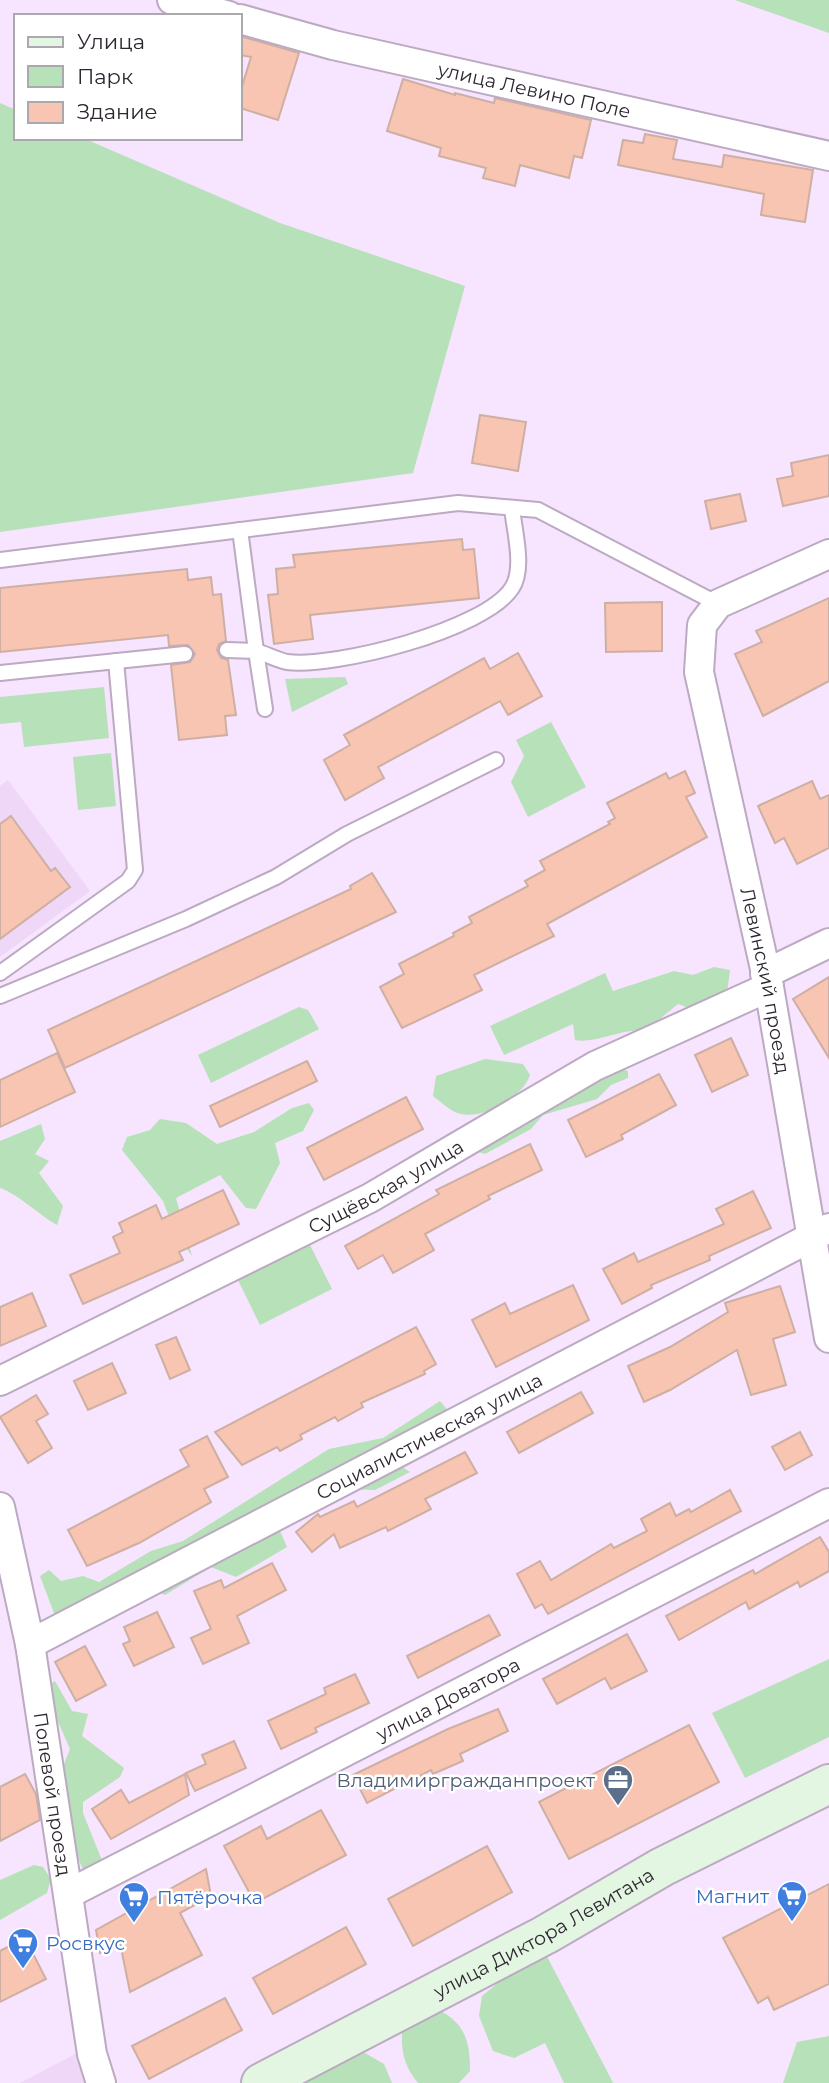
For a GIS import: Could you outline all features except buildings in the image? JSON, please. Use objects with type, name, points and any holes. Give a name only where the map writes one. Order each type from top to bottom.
[{"type":"street","points":[[172,0],[222,14]]},
{"type":"street","name":"улица Левино Поле","points":[[242,20],[333,45],[829,156]]},
{"type":"street","points":[[710,614],[829,554]]},
{"type":"street","name":"Левинский проезд","points":[[710,614],[699,672],[820,1233],[829,1338]]},
{"type":"street","name":"Сущёвская улица","points":[[0,1381],[370,1198],[594,1066],[767,981],[829,943]]},
{"type":"street","name":"Социалистическая улица","points":[[30,1644],[820,1233]]},
{"type":"street","name":"улица Доватора","points":[[68,1894],[829,1503]]},
{"type":"street","name":"Полевой проезд","points":[[0,1507],[30,1644],[92,2054],[102,2083]]},
{"type":"street","name":"улица Диктора Левитана","points":[[261,2083],[545,1936],[662,1867],[829,1784]]},
{"type":"lane","points":[[0,560],[458,503],[538,510],[710,614]]},
{"type":"lane","points":[[227,650],[256,651],[286,662],[327,661],[378,653],[468,620],[512,587],[517,568],[512,508]]},
{"type":"lane","points":[[240,530],[265,709]]},
{"type":"lane","points":[[0,673],[185,654]]},
{"type":"lane","points":[[0,973],[128,881],[135,870],[116,661]]},
{"type":"lane","points":[[0,996],[186,919],[276,877],[347,834],[496,760]]},
{"type":"shaded area","points":[[8,780],[90,891],[0,957],[0,786]]},
{"type":"shaded area","points":[[79,2052],[88,2083],[20,2083]]},
{"type":"green space","points":[[735,0],[829,0],[829,33]]},
{"type":"green space","points":[[0,103],[14,109],[14,140],[88,140],[280,223],[465,286],[413,473],[0,532]]},
{"type":"green space","points":[[345,677],[348,684],[292,712],[285,679]]},
{"type":"green space","points":[[104,687],[109,738],[24,747],[21,722],[0,724],[0,697]]},
{"type":"green space","points":[[551,722],[586,787],[528,817],[511,782],[524,756],[516,740]]},
{"type":"green space","points":[[111,753],[116,806],[78,810],[73,757]]},
{"type":"green space","points":[[714,967],[730,970],[725,1008],[697,1011],[678,1004],[645,1031],[584,1041],[575,1040],[573,1024],[504,1055],[490,1026],[605,973],[613,991],[674,971],[693,975]]},
{"type":"green space","points":[[299,1007],[308,1010],[319,1029],[211,1083],[198,1055]]},
{"type":"green space","points":[[485,1059],[523,1064],[530,1075],[520,1091],[502,1105],[480,1113],[457,1113],[433,1096],[436,1076]]},
{"type":"green space","points":[[616,1067],[628,1071],[628,1078],[611,1085],[597,1099],[543,1115],[531,1129],[485,1154],[472,1150]]},
{"type":"green space","points":[[309,1103],[314,1110],[303,1131],[275,1143],[280,1163],[256,1209],[246,1208],[220,1175],[176,1198],[192,1256],[175,1233],[163,1201],[122,1150],[127,1137],[150,1130],[160,1119],[186,1123],[217,1144],[254,1132],[292,1108]]},
{"type":"green space","points":[[41,1124],[45,1139],[35,1154],[49,1161],[39,1173],[63,1206],[57,1225],[0,1188],[0,1141]]},
{"type":"green space","points":[[309,1243],[332,1289],[260,1325],[237,1278]]},
{"type":"green space","points":[[440,1401],[450,1413],[382,1454],[410,1472],[375,1490],[348,1489],[277,1524],[287,1547],[236,1577],[211,1567],[165,1595],[123,1578],[108,1586],[90,1623],[60,1629],[40,1576],[49,1570],[61,1581],[83,1576],[99,1582],[151,1551],[183,1541],[329,1449],[383,1438]]},
{"type":"green space","points":[[829,1659],[829,1737],[745,1778],[712,1713]]},
{"type":"green space","points":[[55,1681],[72,1711],[88,1714],[82,1736],[124,1768],[120,1777],[83,1802],[83,1813],[103,1863],[86,1876],[74,1849],[60,1774],[70,1749],[49,1701],[49,1685]]},
{"type":"green space","points":[[34,1865],[43,1867],[51,1879],[47,1893],[0,1920],[0,1880]]},
{"type":"green space","points":[[542,1947],[613,2083],[564,2083],[545,2043],[514,2058],[493,2051],[479,2016],[482,1996]]},
{"type":"green space","points":[[437,2009],[454,2020],[467,2042],[470,2071],[459,2083],[418,2083],[404,2058],[402,2030]]},
{"type":"green space","points":[[829,2036],[829,2083],[783,2083],[797,2042]]},
{"type":"green space","points":[[365,2053],[384,2064],[392,2083],[285,2083]]},
{"type":"place","name":"Владимиргражданпроект","points":[[618,1807]]},
{"type":"place","name":"Магнит","points":[[792,1923]]},
{"type":"place","name":"Пятёрочка","points":[[134,1924]]},
{"type":"place","name":"Росвкус","points":[[23,1970]]}]
